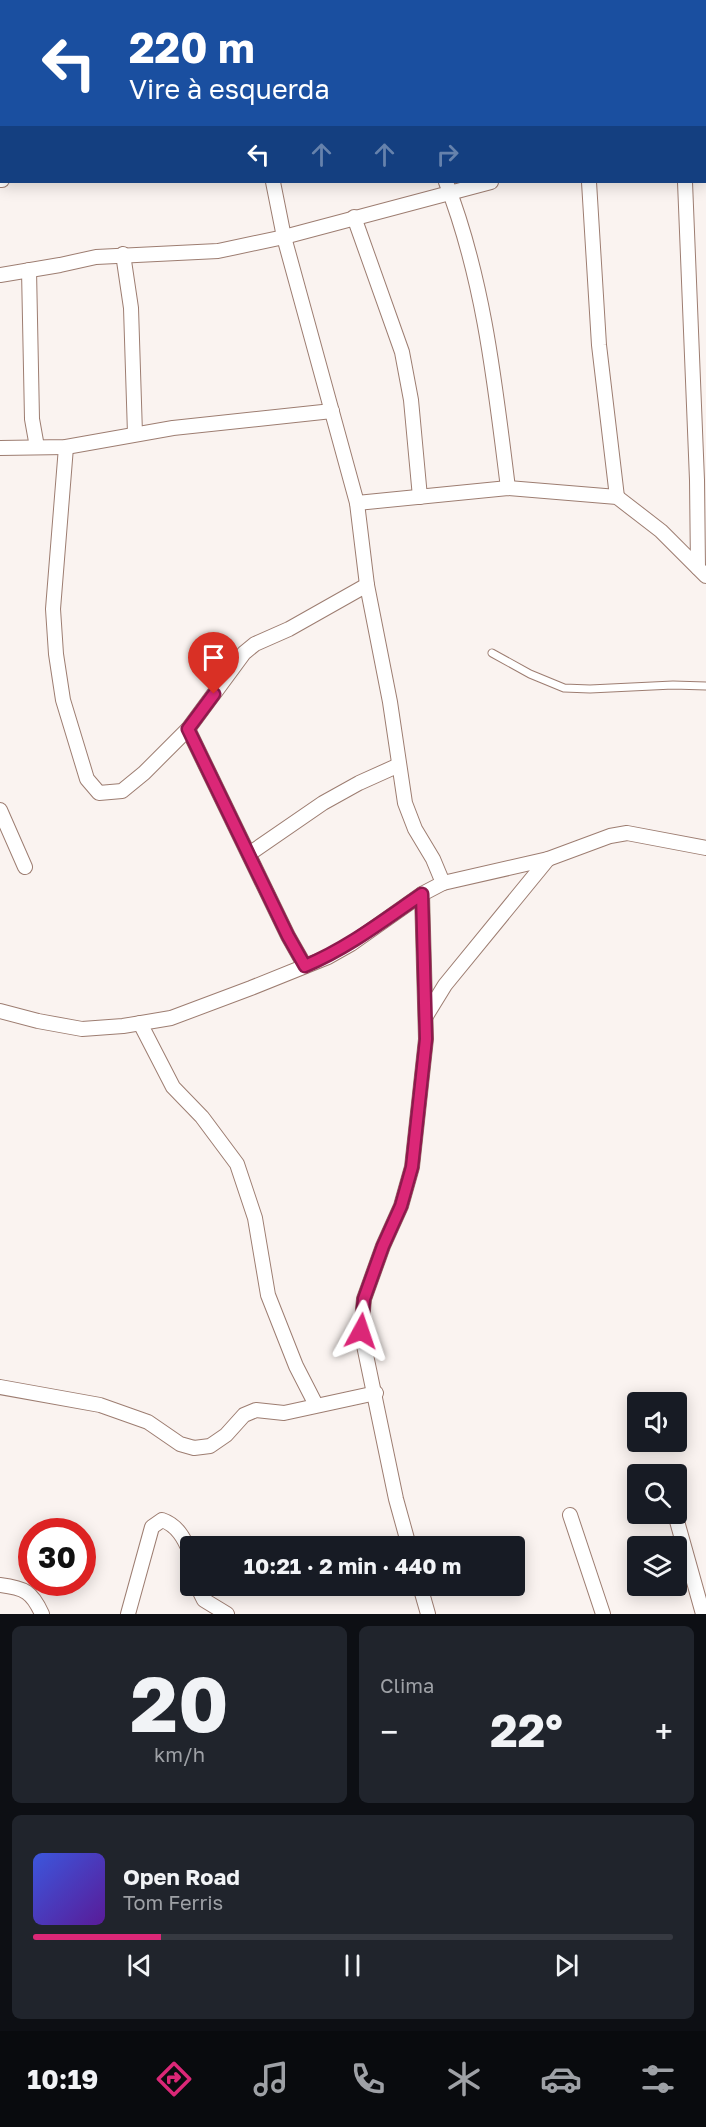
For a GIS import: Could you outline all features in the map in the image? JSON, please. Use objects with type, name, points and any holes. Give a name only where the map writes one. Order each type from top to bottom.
[{"type":"street","points":[[273,183],[284,237],[357,503],[367,585],[390,702],[405,803],[415,829],[434,859],[443,883]]},
{"type":"street","points":[[0,275],[123,254],[218,251],[284,237],[448,188],[484,183]]},
{"type":"street","points":[[588,183],[599,345],[617,497]]},
{"type":"street","points":[[685,183],[702,572]]},
{"type":"street","points":[[448,188],[478,281],[495,383],[508,488]]},
{"type":"street","points":[[354,217],[402,352],[411,400],[420,496]]},
{"type":"street","points":[[123,254],[131,308],[135,434]]},
{"type":"street","points":[[29,270],[32,419],[37,447]]},
{"type":"street","points":[[0,448],[66,447],[173,428],[332,411]]},
{"type":"street","points":[[66,447],[53,609],[56,654],[63,700],[87,779],[99,793],[122,791],[144,773],[188,729],[244,653],[255,644],[289,629],[367,585]]},
{"type":"street","points":[[357,503],[508,488],[617,497],[661,531],[702,572]]},
{"type":"street","points":[[188,729],[288,936],[305,966]]},
{"type":"street","points":[[249,854],[323,803],[399,765]]},
{"type":"street","points":[[0,810],[25,867]]},
{"type":"street","points":[[0,1011],[38,1022],[82,1029],[123,1026],[171,1017],[328,957],[351,944],[422,894],[443,883],[548,859],[610,836],[627,833],[706,848]]},
{"type":"street","points":[[425,1017],[445,985],[548,859]]},
{"type":"street","points":[[406,1536],[396,1499],[376,1393],[361,1331],[364,1299],[383,1246],[401,1206],[412,1167],[426,1039],[422,894]]},
{"type":"street","points":[[140,1023],[173,1087],[202,1117],[237,1164],[255,1218],[268,1295],[296,1366],[316,1405]]},
{"type":"street","points":[[0,1387],[100,1405],[148,1422],[180,1444],[194,1448],[210,1446],[226,1435],[244,1415],[256,1410],[284,1413],[376,1393]]},
{"type":"street","points":[[570,1515],[602,1614]]},
{"type":"street","points":[[127,1614],[152,1527],[162,1520],[173,1524],[181,1536]]},
{"type":"street","points":[[678,1524],[703,1614]]},
{"type":"street","points":[[0,1585],[26,1591],[34,1597],[42,1614]]},
{"type":"street","points":[[202,1596],[204,1600],[227,1614]]},
{"type":"street","points":[[423,1596],[428,1614]]},
{"type":"lane","points":[[492,653],[530,674],[564,688],[706,686]]},
{"type":"route","points":[[214,694],[188,729],[288,936],[305,966],[328,957],[351,944],[422,894],[426,1039],[412,1167],[401,1206],[383,1246],[364,1299],[361,1331]]}]
